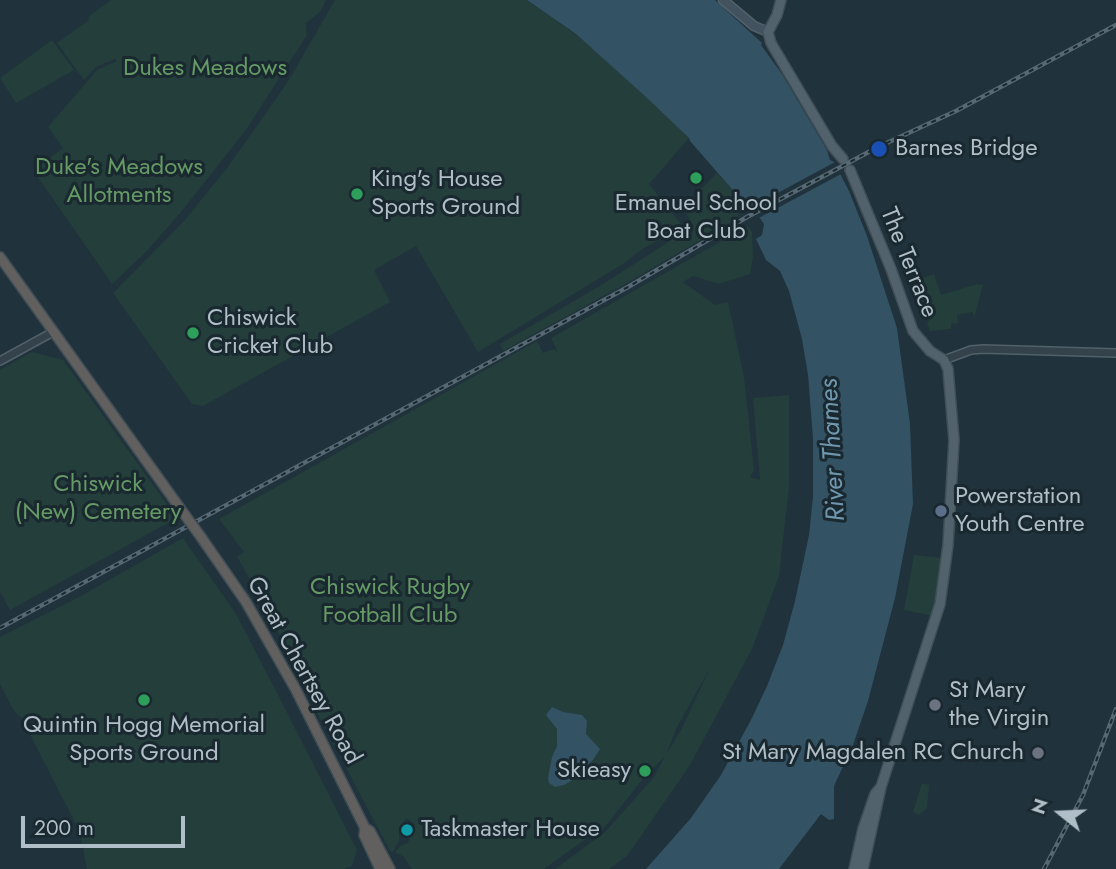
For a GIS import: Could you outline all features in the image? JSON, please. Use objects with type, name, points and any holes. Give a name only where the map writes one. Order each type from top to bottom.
[{"type":"highway","points":[[0,257],[52,332]]},
{"type":"highway","name":"Great Chertsey Road","points":[[52,332],[253,613],[296,690],[365,828],[370,831],[383,866]]},
{"type":"main road","points":[[723,0],[749,22],[768,32],[774,48],[832,146],[843,159]]},
{"type":"main road","points":[[768,32],[781,0]]},
{"type":"main road","name":"The Terrace","points":[[850,170],[891,269],[913,331],[930,351],[944,360]]},
{"type":"main road","points":[[863,869],[881,787],[940,604],[948,544],[954,440],[949,379],[944,360]]},
{"type":"main road","points":[[854,869],[867,816],[875,794],[881,787]]},
{"type":"street","points":[[0,361],[52,332]]},
{"type":"street","points":[[944,360],[971,350],[983,349],[1116,353]]},
{"type":"green space","points":[[111,0],[326,0],[320,12],[306,23],[307,35],[246,130],[181,212],[146,252],[112,284],[33,170],[63,148],[48,127],[97,70],[117,61],[115,59],[96,67],[84,80],[57,43]]},
{"type":"green space","name":"King's House Sports Ground","points":[[335,0],[527,0],[614,66],[689,138],[649,184],[681,224],[678,230],[644,248],[623,264],[478,352],[416,246],[374,270],[390,302],[203,406],[192,404],[113,293],[184,221],[227,168],[287,83]]},
{"type":"green space","points":[[52,40],[74,70],[16,103],[0,78]]},
{"type":"green space","points":[[717,173],[744,203],[750,203],[738,213],[738,218],[503,351],[500,344],[603,284],[693,226],[683,207]]},
{"type":"green space","name":"Chiswick Rugby Football Club","points":[[748,226],[752,232],[753,257],[750,274],[719,284],[693,276],[683,282],[715,305],[728,302],[744,377],[754,470],[750,477],[760,480],[753,398],[789,395],[789,487],[779,576],[752,649],[690,765],[628,855],[609,869],[555,869],[605,832],[654,777],[665,756],[600,833],[597,831],[544,869],[412,869],[404,857],[395,852],[408,843],[415,824],[406,818],[399,832],[399,841],[393,852],[390,851],[313,705],[267,609],[237,557],[244,552],[219,519],[537,341],[543,353],[554,349],[558,353],[551,338]],"holes":[[[710,668],[681,730],[667,753],[676,729]]]},
{"type":"green space","points":[[921,274],[923,278],[934,274],[941,295],[977,284],[983,285],[974,318],[973,312],[957,315],[958,323],[951,324],[951,329],[930,331],[927,323],[931,318],[928,315],[929,307],[921,309],[917,283],[911,284],[909,279]]},
{"type":"green space","name":"Chiswick (New) Cemetery","points":[[32,352],[63,360],[177,518],[10,610],[0,592],[0,370]]},
{"type":"green space","name":"Quintin Hogg Memorial Sports Ground","points":[[183,538],[236,614],[274,687],[357,850],[352,866],[344,869],[87,869],[80,832],[21,717],[14,711],[0,684],[0,637],[79,597]]},
{"type":"green space","points":[[914,555],[943,558],[933,616],[904,610]]},
{"type":"green space","points":[[922,783],[929,785],[927,808],[919,815],[913,812]]},
{"type":"water","name":"River Thames","points":[[527,0],[715,0],[762,43],[827,150],[830,160],[834,162],[867,236],[897,328],[910,424],[913,504],[895,598],[868,701],[853,745],[834,786],[834,819],[829,820],[821,814],[779,869],[646,869],[691,818],[721,775],[767,686],[783,645],[795,601],[809,535],[813,497],[813,438],[808,375],[789,291],[780,271],[766,260],[756,239],[762,235],[764,224],[749,203],[744,203],[689,138],[646,97],[576,34]]},
{"type":"water","points":[[552,707],[582,715],[587,721],[586,734],[600,749],[574,779],[555,787],[549,783],[548,778],[557,746],[557,729],[546,715]]},
{"type":"pier","name":"Barnes Bridge","points":[[837,161],[843,173],[755,220],[748,209]]},
{"type":"railway","points":[[0,628],[628,287],[747,217],[878,147],[956,111],[1116,25]]},
{"type":"railway","points":[[1044,869],[1083,795],[1116,709]]},
{"type":"place","name":"Barnes Bridge","points":[[879,149]]},
{"type":"place","name":"Emanuel School Boat Club","points":[[696,178]]},
{"type":"place","name":"King's House Sports Ground","points":[[357,194]]},
{"type":"place","name":"Chiswick Cricket Club","points":[[193,333]]},
{"type":"place","name":"Powerstation Youth Centre","points":[[941,511]]},
{"type":"place","name":"Quintin Hogg Memorial Sports Ground","points":[[144,700]]},
{"type":"place","name":"St Mary the Virgin","points":[[935,705]]},
{"type":"place","name":"St Mary Magdalen RC Church","points":[[1038,753]]},
{"type":"place","name":"Skieasy","points":[[645,771]]},
{"type":"place","name":"Taskmaster House","points":[[407,830]]},
{"type":"park label","name":"Dukes Meadows","points":[[205,69]]},
{"type":"park label","name":"Duke's Meadows Allotments","points":[[119,182]]}]
